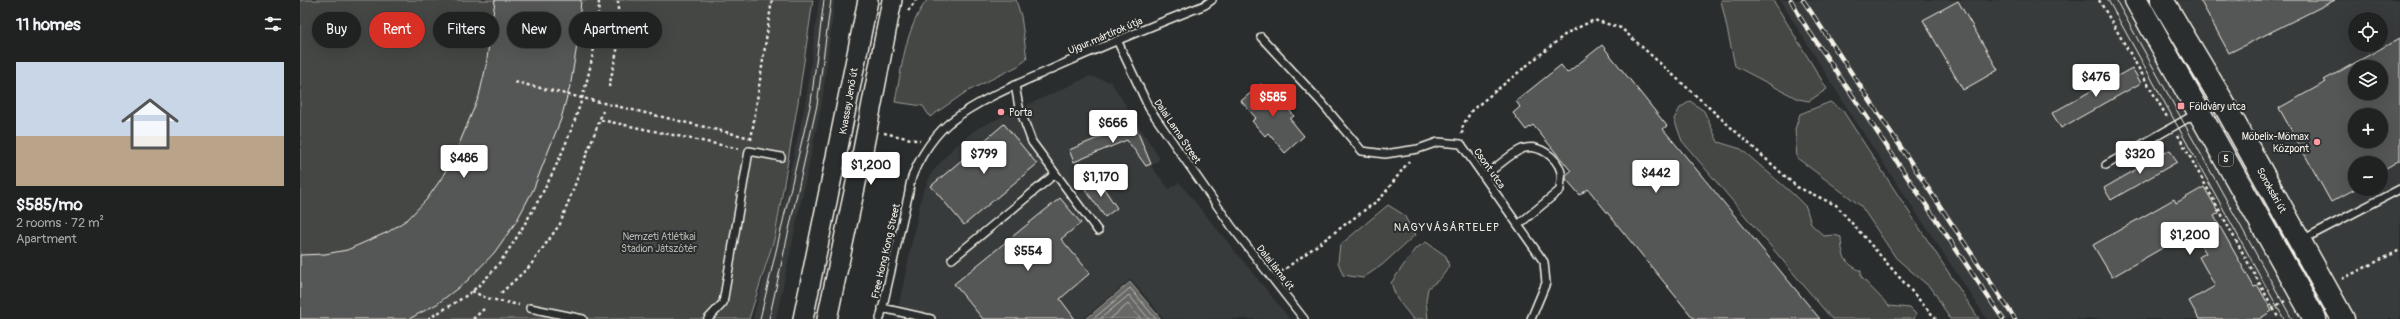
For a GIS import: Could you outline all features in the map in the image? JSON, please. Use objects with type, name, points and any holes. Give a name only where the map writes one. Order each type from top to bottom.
[{"type":"main road","name":"Kvassay Jenő út","points":[[803,319],[840,146],[868,0]]},
{"type":"main road","points":[[826,319],[863,150],[892,0]]},
{"type":"main road","name":"5","points":[[2136,0],[2315,319]]},
{"type":"main road","name":"Soroksári út","points":[[2162,0],[2343,319]]},
{"type":"lane","name":"Ujgur mártírok útja","points":[[1007,90],[1015,85],[1116,40],[1205,5],[1212,0]]},
{"type":"lane","name":"Csont utca","points":[[1261,37],[1321,102],[1362,151],[1385,154],[1418,150],[1438,142],[1461,144],[1544,262],[1546,283],[1531,319]]},
{"type":"lane","name":"Dalai láma út","points":[[1116,40],[1149,108],[1232,228],[1304,319]]},
{"type":"lane","points":[[1015,85],[1019,107],[1032,142],[1098,231]]},
{"type":"lane","name":"Free Hong Kong Street","points":[[880,319],[909,192],[910,180],[930,143],[956,118],[1007,90]]},
{"type":"lane","points":[[2106,166],[2199,112]]},
{"type":"lane","points":[[1484,177],[1522,149],[1537,149],[1546,152],[1558,166],[1561,174],[1560,190],[1518,225]]},
{"type":"lane","points":[[708,319],[723,303],[749,151],[781,157]]},
{"type":"lane","points":[[952,259],[1055,174]]},
{"type":"lane","points":[[2300,241],[2400,189]]},
{"type":"lane","points":[[530,308],[583,319]]},
{"type":"lane","points":[[882,308],[931,319]]},
{"type":"path","points":[[428,319],[472,291],[506,255],[548,186],[583,97],[598,22],[599,0]]},
{"type":"path","points":[[609,87],[618,46],[618,0]]},
{"type":"path","points":[[515,82],[751,138],[772,0]]},
{"type":"path","points":[[908,12],[916,0]]},
{"type":"path","points":[[2099,0],[2173,126],[2279,319]]},
{"type":"path","points":[[1461,144],[1463,125],[1472,110],[1567,33],[1594,20],[1621,28],[1797,186],[1836,205],[1936,319]]},
{"type":"path","points":[[501,293],[530,266],[560,224],[601,120],[603,111]]},
{"type":"path","points":[[601,120],[735,148]]},
{"type":"path","points":[[882,132],[930,143]]},
{"type":"path","points":[[1272,279],[1381,198],[1418,150]]},
{"type":"path","points":[[2326,288],[2400,250]]},
{"type":"path","points":[[472,291],[486,298],[530,308]]},
{"type":"path","points":[[2272,308],[2287,300]]},
{"type":"path","points":[[472,319],[484,309]]},
{"type":"shaded area","points":[[819,0],[834,0],[822,103],[776,319],[753,319],[775,236],[806,101]]},
{"type":"shaded area","points":[[1780,0],[2400,0],[2400,319],[1987,319],[1852,116]]},
{"type":"shaded area","points":[[1090,76],[1111,82],[1160,159],[1151,166],[1169,189],[1179,182],[1290,319],[1164,319],[1131,279],[1083,319],[896,319],[922,194],[932,172],[954,147],[978,128]]},
{"type":"green space","name":"Nemzeti Atlétikai Stadion Játszótér","points":[[300,0],[813,0],[798,102],[775,236],[749,319],[300,319]]},
{"type":"green space","points":[[927,0],[1016,0],[1021,16],[1027,59],[1018,66],[966,92],[930,117],[923,106],[895,102],[902,62],[909,36],[920,11]]},
{"type":"green space","points":[[1721,0],[1773,0],[1827,89],[1809,101],[1798,99],[1735,66]]},
{"type":"green space","points":[[1690,101],[1704,111],[1718,142],[1741,149],[1793,194],[1806,207],[1811,224],[1824,236],[1834,235],[1841,237],[1843,254],[1847,262],[1861,271],[1861,277],[1889,306],[1910,308],[1916,314],[1914,319],[1832,319],[1682,141],[1674,119],[1680,108]]},
{"type":"green space","points":[[1830,102],[1843,111],[1979,319],[1950,319],[1933,290],[1896,258],[1861,206],[1797,158],[1795,129],[1800,114]]},
{"type":"green space","points":[[1388,205],[1404,215],[1415,235],[1382,265],[1363,278],[1343,275],[1338,262],[1340,245]]},
{"type":"green space","points":[[1426,242],[1446,256],[1449,267],[1440,279],[1428,288],[1426,301],[1428,319],[1413,319],[1397,299],[1391,283],[1415,249]]},
{"type":"water","points":[[1130,282],[1161,319],[1086,319]]},
{"type":"building","points":[[495,0],[581,0],[580,12],[569,12],[569,48],[577,48],[571,82],[561,119],[533,190],[516,222],[494,253],[467,281],[437,304],[409,319],[300,319],[300,255],[325,254],[347,250],[388,232],[408,219],[427,199],[441,179],[455,154],[479,96],[488,48],[499,48],[499,12],[493,12]]},
{"type":"building","points":[[2200,0],[2335,0],[2229,53]]},
{"type":"building","points":[[1958,1],[1998,70],[1963,90],[1923,20]]},
{"type":"building","points":[[2400,38],[2400,160],[2388,167],[2388,156],[2348,156],[2348,193],[2331,202],[2279,108],[2326,82],[2324,80],[2348,67],[2348,100],[2388,100],[2388,60],[2360,60],[2375,52],[2388,52],[2388,45]]},
{"type":"building","points":[[1602,45],[1667,126],[1663,129],[1820,319],[1694,319],[1588,189],[1580,195],[1566,179],[1566,175],[1571,171],[1533,125],[1526,130],[1513,113],[1520,107],[1516,101],[1561,65],[1567,73]]},
{"type":"building","points":[[2132,68],[2141,83],[2061,128],[2052,113]]},
{"type":"building","points":[[1261,84],[1275,101],[1279,97],[1294,116],[1290,119],[1304,136],[1285,153],[1268,133],[1265,136],[1252,121],[1256,118],[1241,101]]},
{"type":"building","points":[[1134,123],[1151,164],[1146,166],[1127,140],[1074,162],[1069,150]]},
{"type":"building","points":[[1004,124],[1037,164],[964,225],[931,186]]},
{"type":"building","points":[[2170,150],[2177,162],[2111,200],[2104,188]]},
{"type":"building","points":[[1098,180],[1117,208],[1105,217],[1085,189]]},
{"type":"building","points":[[2204,187],[2219,213],[2214,216],[2254,287],[2258,286],[2272,311],[2259,319],[2199,319],[2189,301],[2215,286],[2199,257],[2206,253],[2192,231],[2112,277],[2093,245],[2174,199],[2176,203]]},
{"type":"building","points":[[1060,198],[1081,223],[1061,239],[1090,273],[1060,299],[1075,319],[983,319],[954,284]]},
{"type":"tram line","points":[[760,319],[811,102],[824,0]]},
{"type":"tram line","points":[[769,319],[817,105],[831,0]]},
{"type":"tram line","points":[[2108,0],[2284,319]]},
{"type":"tram line","points":[[2116,0],[2292,319]]},
{"type":"railway","points":[[1791,0],[1801,19],[2003,319]]},
{"type":"railway","points":[[1803,0],[2015,319]]},
{"type":"place","name":"Földváry utca","points":[[2181,106]]},
{"type":"place","name":"Porta","points":[[1001,112]]},
{"type":"place","name":"Möbelix-Mömax Központ","points":[[2317,142]]},
{"type":"district","name":"NAGYVÁSÁRTELEP","points":[[1447,227]]}]
